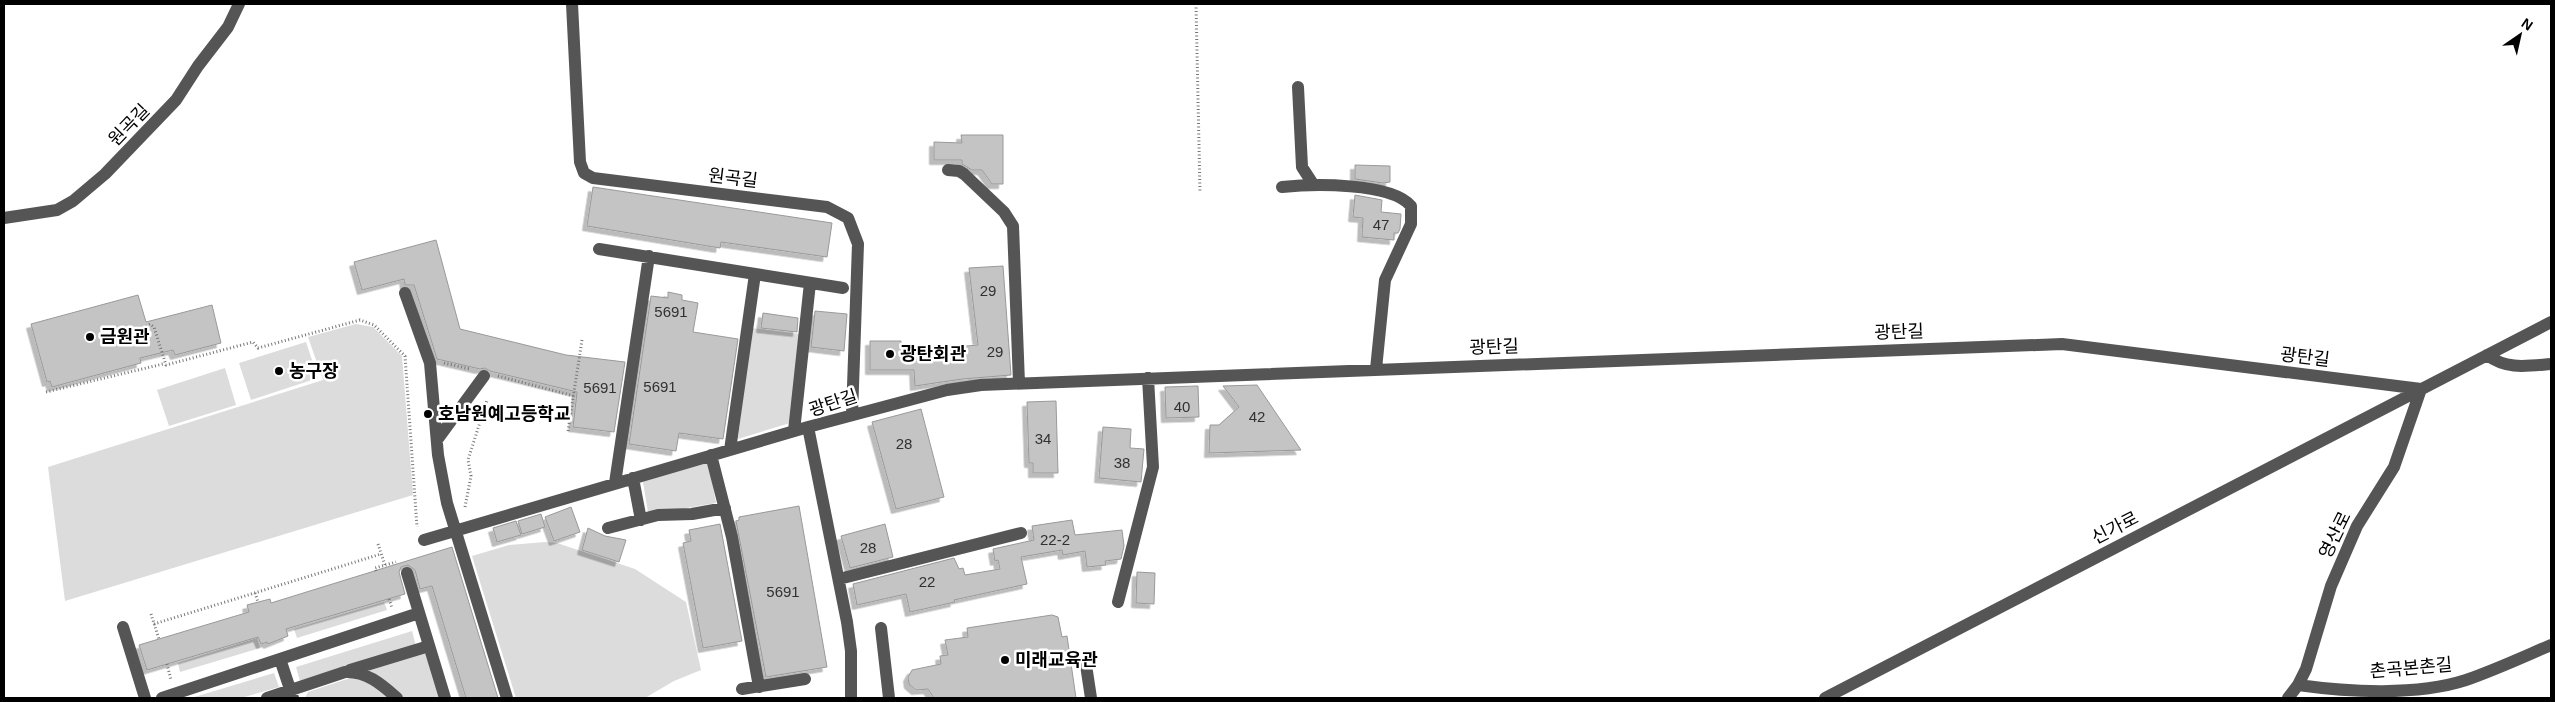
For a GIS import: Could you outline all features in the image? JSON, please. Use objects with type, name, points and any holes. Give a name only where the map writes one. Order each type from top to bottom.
[{"type":"street","name":"원곡길","points":[[4,218],[57,210],[73,201],[105,174],[176,100],[198,66],[228,27],[240,4]]},
{"type":"street","name":"원곡길","points":[[572,4],[580,162],[584,173],[593,178],[826,207],[848,218],[858,244],[852,414]]},
{"type":"street","points":[[1298,87],[1302,167],[1313,184]]},
{"type":"street","points":[[948,170],[959,171],[964,174],[1004,212],[1013,226],[1019,384]]},
{"type":"street","points":[[1282,187],[1313,184],[1388,193],[1400,197],[1411,206],[1411,224],[1385,280],[1376,369]]},
{"type":"street","points":[[599,249],[843,288]]},
{"type":"street","points":[[615,483],[648,256]]},
{"type":"street","points":[[730,450],[755,274]]},
{"type":"street","points":[[794,431],[810,283]]},
{"type":"street","points":[[405,292],[430,363],[437,440],[447,503],[458,530],[507,698]]},
{"type":"street","name":"신가로","points":[[1825,698],[2551,322]]},
{"type":"street","name":"광탄길","points":[[851,698],[851,651],[839,579],[808,427],[947,390],[981,385],[1148,378],[2062,344],[2421,389]]},
{"type":"street","points":[[2487,355],[2498,363],[2512,366],[2551,364]]},
{"type":"street","points":[[437,440],[485,374]]},
{"type":"street","points":[[1118,602],[1153,467],[1148,378]]},
{"type":"street","name":"영산로","points":[[2288,698],[2298,685],[2306,669],[2331,586],[2357,526],[2394,467],[2421,389]]},
{"type":"street","points":[[421,536],[458,530],[808,427]]},
{"type":"street","points":[[712,455],[725,508],[759,686]]},
{"type":"street","points":[[633,478],[641,520]]},
{"type":"street","points":[[608,528],[662,514],[692,514],[725,508]]},
{"type":"street","points":[[839,579],[1021,533]]},
{"type":"street","points":[[407,573],[445,698]]},
{"type":"street","points":[[162,698],[419,613]]},
{"type":"street","points":[[123,626],[145,698]]},
{"type":"street","points":[[881,628],[890,698]]},
{"type":"street","name":"촌곡본촌길","points":[[2298,685],[2333,690],[2352,690],[2421,688],[2450,684],[2551,645]]},
{"type":"street","points":[[267,698],[291,694],[345,672],[429,646]]},
{"type":"street","points":[[280,659],[291,694]]},
{"type":"street","points":[[1086,665],[1091,698]]},
{"type":"street","points":[[345,672],[364,674],[397,698]]},
{"type":"street","points":[[742,689],[804,679]]},
{"type":"path","points":[[1196,4],[1200,193]]},
{"type":"path","points":[[46,392],[253,342],[258,348],[357,320],[374,325],[406,358],[421,536]]},
{"type":"path","points":[[143,328],[150,324],[154,326],[164,364]]},
{"type":"path","points":[[568,431],[582,340]]},
{"type":"path","points":[[443,362],[574,396]]},
{"type":"path","points":[[458,530],[471,476],[468,460],[488,394]]},
{"type":"path","points":[[378,544],[385,566]]},
{"type":"path","points":[[154,624],[381,554]]},
{"type":"path","points":[[376,571],[375,568],[400,561]]},
{"type":"path","points":[[256,593],[258,602]]},
{"type":"path","points":[[151,614],[159,639]]},
{"type":"shaded area","points":[[356,324],[373,327],[402,356],[413,495],[65,601],[48,467],[323,380],[308,337]]},
{"type":"shaded area","points":[[751,328],[800,334],[790,423],[738,439]]},
{"type":"shaded area","name":"농구장","points":[[306,342],[318,378],[251,400],[239,363]]},
{"type":"shaded area","points":[[225,368],[236,405],[169,426],[157,390]]},
{"type":"shaded area","points":[[708,461],[716,503],[651,514],[648,512],[643,482]]},
{"type":"shaded area","points":[[557,543],[635,569],[686,602],[701,670],[674,681],[645,698],[516,698],[472,556],[509,545]]},
{"type":"shaded area","points":[[384,602],[387,610],[297,638],[294,629]]},
{"type":"shaded area","points":[[412,631],[416,646],[300,681],[296,667]]},
{"type":"shaded area","points":[[257,638],[260,648],[180,672],[178,663]]},
{"type":"shaded area","points":[[425,652],[441,698],[402,698],[369,672],[369,669]]},
{"type":"shaded area","points":[[274,673],[279,687],[241,698],[191,698]]},
{"type":"shaded area","points":[[353,677],[370,683],[390,698],[305,698],[308,692]]},
{"type":"building","points":[[961,135],[1003,135],[1003,184],[992,184],[982,170],[972,170],[962,164],[962,160],[934,160],[934,142],[962,143]]},
{"type":"building","points":[[1355,165],[1390,166],[1390,182],[1383,183],[1355,179]]},
{"type":"building","points":[[593,187],[832,223],[827,257],[721,242],[720,248],[587,226]]},
{"type":"building","points":[[1355,195],[1382,200],[1381,212],[1401,214],[1400,229],[1398,233],[1394,233],[1394,240],[1362,237],[1363,218],[1353,217]]},
{"type":"building","points":[[436,240],[460,329],[566,355],[625,362],[614,432],[573,427],[577,392],[490,371],[485,368],[480,369],[437,359],[414,285],[405,285],[404,279],[362,290],[354,262]]},
{"type":"building","points":[[1003,266],[1011,375],[962,379],[915,386],[914,370],[870,370],[870,341],[901,341],[901,346],[908,346],[908,351],[978,345],[969,268]]},
{"type":"building","points":[[668,292],[682,295],[682,300],[698,303],[693,332],[738,339],[723,439],[679,433],[676,451],[629,444],[651,296],[668,298]]},
{"type":"building","name":"금원관","points":[[138,295],[146,322],[212,305],[221,343],[175,355],[173,350],[140,358],[141,363],[52,387],[50,381],[47,382],[31,324]]},
{"type":"building","points":[[815,311],[847,314],[844,351],[811,347]]},
{"type":"building","points":[[763,313],[798,318],[797,332],[761,328]]},
{"type":"building","points":[[1257,385],[1301,450],[1209,453],[1210,425],[1219,425],[1239,407],[1223,386]]},
{"type":"building","points":[[1198,386],[1199,417],[1166,418],[1165,387]]},
{"type":"building","points":[[1056,401],[1058,473],[1033,473],[1033,463],[1029,463],[1027,402]]},
{"type":"building","points":[[921,409],[944,497],[896,509],[872,422]]},
{"type":"building","points":[[1103,427],[1131,429],[1130,448],[1144,449],[1141,482],[1099,478]]},
{"type":"building","points":[[799,506],[827,667],[766,677],[736,521],[739,520],[739,517]]},
{"type":"building","points":[[571,507],[580,532],[554,541],[545,517]]},
{"type":"building","points":[[541,514],[545,527],[522,534],[518,521]]},
{"type":"building","points":[[1072,520],[1075,535],[1122,530],[1124,546],[1121,559],[1105,561],[1106,565],[1087,567],[1085,551],[1063,555],[1062,550],[1021,557],[1027,584],[910,612],[906,594],[857,605],[853,584],[954,558],[959,569],[963,568],[965,575],[1000,569],[998,560],[995,561],[993,549],[1034,540],[1032,526]]},
{"type":"building","points":[[516,521],[521,535],[497,542],[493,528]]},
{"type":"building","points":[[720,524],[742,641],[703,648],[683,543],[691,541],[689,530]]},
{"type":"building","points":[[885,524],[893,557],[850,568],[841,536]]},
{"type":"building","points":[[588,528],[605,536],[626,540],[619,562],[582,550]]},
{"type":"building","points":[[452,547],[498,698],[466,698],[432,586],[420,589],[415,570],[408,565],[401,567],[399,572],[405,594],[286,629],[288,636],[268,644],[267,642],[261,644],[258,637],[147,670],[139,645],[249,612],[247,605],[270,599],[271,603]]},
{"type":"building","points":[[1137,572],[1155,573],[1154,604],[1136,603]]},
{"type":"building","name":"미래교육관","points":[[1052,615],[1058,617],[1062,637],[1067,636],[1076,698],[934,698],[928,689],[916,690],[909,684],[908,677],[912,670],[941,664],[940,656],[948,655],[945,640],[968,637],[967,628]]},
{"type":"place","name":"금원관","points":[[90,337]]},
{"type":"place","name":"광탄회관","points":[[890,354]]},
{"type":"place","name":"농구장","points":[[279,371]]},
{"type":"place","name":"호남원예고등학교","points":[[428,414]]},
{"type":"place","name":"미래교육관","points":[[1005,660]]}]
